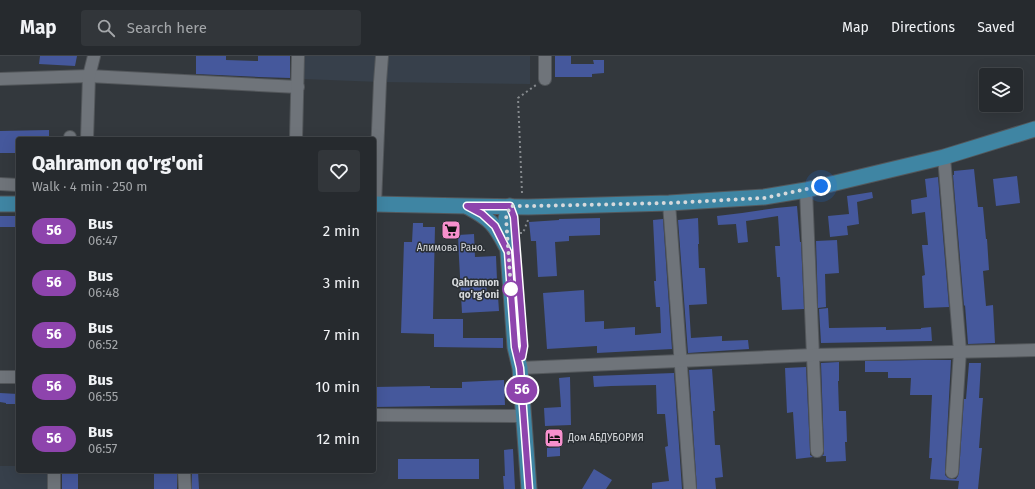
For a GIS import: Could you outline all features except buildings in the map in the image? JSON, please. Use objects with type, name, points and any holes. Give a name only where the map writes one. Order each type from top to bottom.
[{"type":"main road","points":[[376,204],[533,206],[669,203],[764,198],[806,190],[944,157],[1035,129]]},
{"type":"main road","points":[[0,204],[16,204]]},
{"type":"main road","points":[[467,206],[482,214],[495,226],[508,252]]},
{"type":"main road","points":[[510,206],[506,218],[508,252],[515,347],[520,368],[529,489]]},
{"type":"main road","points":[[510,206],[514,217],[524,346],[520,368]]},
{"type":"street","points":[[87,137],[89,76],[94,56]]},
{"type":"street","points":[[296,137],[298,56]]},
{"type":"street","points":[[376,163],[382,56]]},
{"type":"street","points":[[545,56],[545,78]]},
{"type":"street","points":[[0,79],[89,76],[298,87]]},
{"type":"street","points":[[944,157],[960,352],[952,472]]},
{"type":"street","points":[[0,184],[16,185]]},
{"type":"street","points":[[806,190],[817,451]]},
{"type":"street","points":[[669,203],[690,489]]},
{"type":"street","points":[[520,368],[812,356],[1035,350]]},
{"type":"street","points":[[0,377],[16,377]]},
{"type":"street","points":[[376,415],[524,416]]},
{"type":"street","points":[[54,473],[54,489]]},
{"type":"street","points":[[184,473],[185,489]]},
{"type":"path","points":[[522,193],[518,98],[545,78]]},
{"type":"path","points":[[520,233],[523,233],[528,216]]},
{"type":"shaded area","points":[[303,56],[530,56],[530,84],[380,82],[303,79]]},
{"type":"shaded area","points":[[0,466],[16,466],[16,473],[47,473],[48,489],[0,489]]},
{"type":"bus line","name":"56","points":[[522,357],[524,346],[514,217],[510,206],[467,206],[482,214],[495,226],[508,252],[515,347],[520,368],[529,489]]},
{"type":"place","name":"Алимова Рано.","points":[[451,230]]},
{"type":"place","name":"Qahramon qo'rg'oni","points":[[511,289]]},
{"type":"place","name":"Дом АБДУБОРИЯ","points":[[554,438]]},
{"type":"route","points":[[511,289],[506,218],[510,206],[669,203],[764,198],[821,186]]}]
